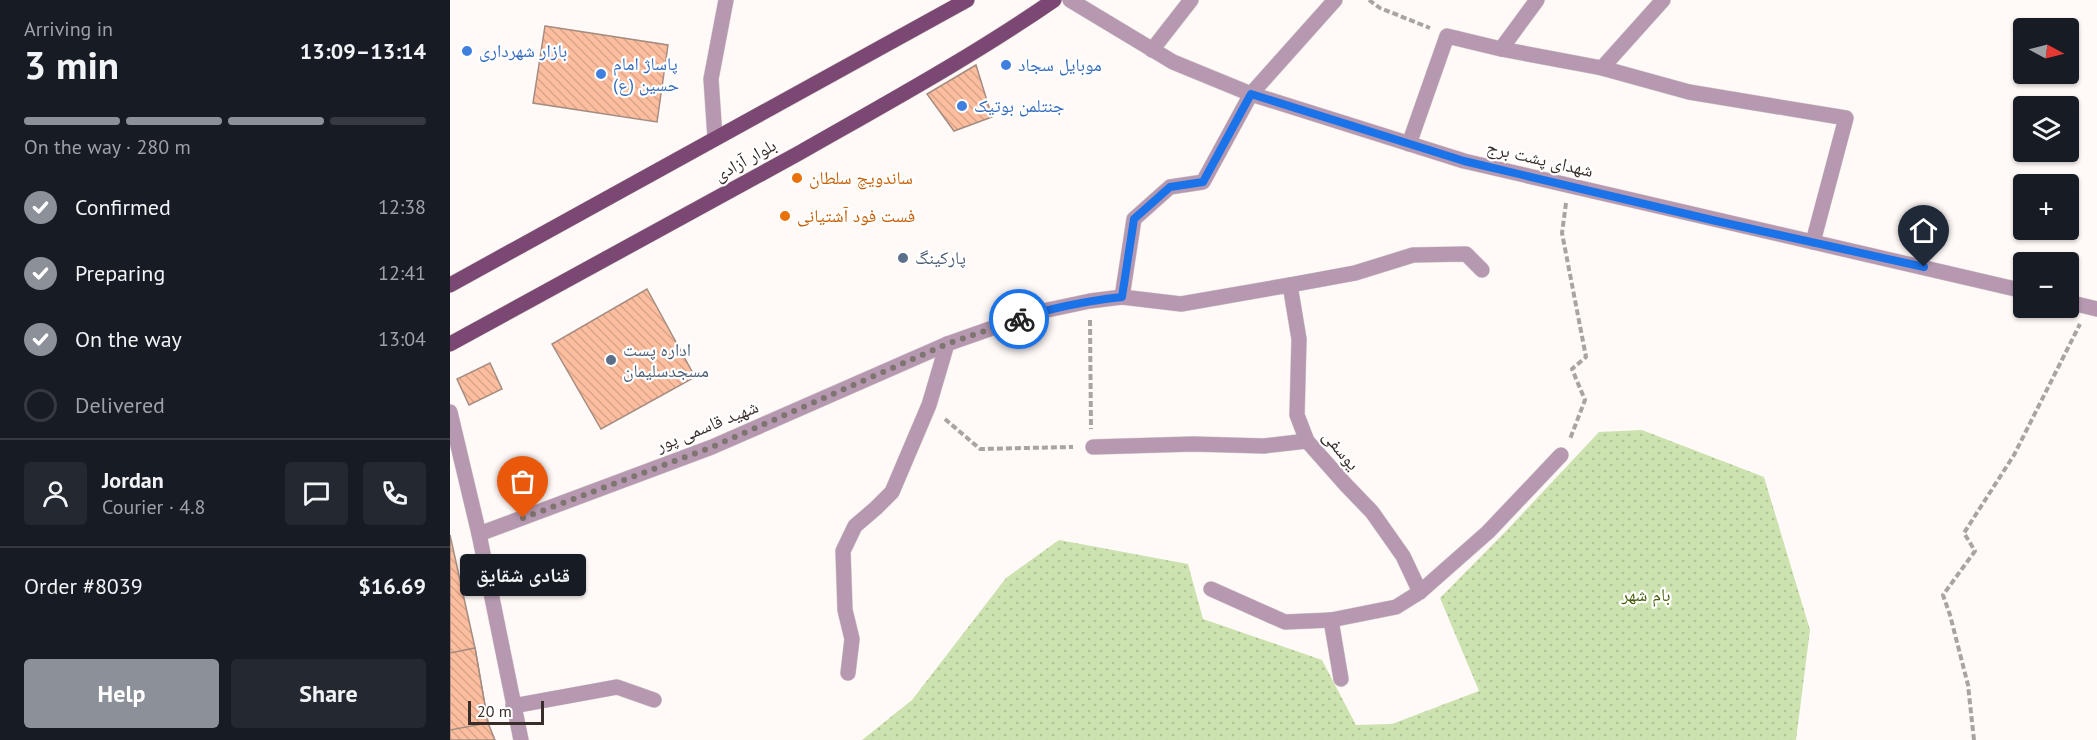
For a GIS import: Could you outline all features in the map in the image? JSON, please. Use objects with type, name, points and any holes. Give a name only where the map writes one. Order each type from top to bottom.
[{"type":"main road","name":"بلوار آزادی","points":[[450,285],[967,0]]},
{"type":"main road","name":"بلوار آزادی","points":[[450,344],[929,80],[1054,0]]},
{"type":"street","points":[[715,138],[711,79],[726,0]]},
{"type":"street","name":"شهدای پشت برج","points":[[1070,0],[1173,62],[1251,94],[1464,161],[2013,288]]},
{"type":"street","points":[[1152,50],[1191,0]]},
{"type":"street","points":[[1335,0],[1251,94],[1203,182],[1170,187],[1134,219],[1122,297],[1181,304],[1355,273],[1413,255],[1466,254],[1482,270]]},
{"type":"street","points":[[1501,50],[1537,0]]},
{"type":"street","points":[[1602,68],[1663,0]]},
{"type":"street","points":[[1409,144],[1447,36],[1501,50],[1602,68],[1689,92],[1846,117],[1813,242]]},
{"type":"street","name":"یوسفی","points":[[1290,285],[1299,339],[1297,415],[1307,441],[1372,512],[1403,556],[1420,592]]},
{"type":"street","name":"شهید قاسمی پور","points":[[479,534],[712,447],[947,344],[1038,312],[1122,297]]},
{"type":"street","points":[[848,673],[852,639],[845,610],[843,551],[855,526],[892,492],[929,405],[947,344]]},
{"type":"street","points":[[450,412],[479,534],[521,740]]},
{"type":"street","points":[[1093,447],[1193,444],[1264,446],[1307,441]]},
{"type":"street","points":[[1211,589],[1285,622],[1331,620],[1396,607],[1420,592],[1488,532],[1561,455]]},
{"type":"street","points":[[1331,620],[1341,679]]},
{"type":"street","points":[[513,706],[617,687],[654,700]]},
{"type":"path","points":[[1369,0],[1380,8],[1414,20],[1447,36]]},
{"type":"path","points":[[1561,455],[1571,438],[1585,400],[1572,369],[1586,357],[1562,232],[1568,186]]},
{"type":"path","points":[[929,405],[980,449],[1093,447],[1090,420],[1090,301]]},
{"type":"path","points":[[1974,740],[1968,686],[1943,595],[1975,551],[1964,533],[2014,454],[2093,308]]},
{"type":"green space","name":"بام شهر","points":[[1642,430],[1764,477],[1810,630],[1796,740],[862,740],[912,700],[1006,578],[1059,540],[1188,564],[1203,619],[1322,660],[1356,725],[1392,724],[1479,691],[1440,598],[1599,432]]},
{"type":"building","name":"پاساژ امام حسین (ع)","points":[[545,26],[668,45],[657,122],[533,103]]},
{"type":"building","name":"جنتلمن بوتیک","points":[[976,65],[992,117],[954,131],[927,94]]},
{"type":"building","points":[[647,289],[695,377],[601,429],[552,344]]},
{"type":"building","points":[[490,363],[502,389],[469,405],[457,379]]},
{"type":"building","points":[[450,535],[475,648],[488,723],[495,740],[450,740]]},
{"type":"building","points":[[475,648],[488,723],[450,730],[450,653]]},
{"type":"way so far","points":[[523,518],[712,447],[947,344],[1019,319]]},
{"type":"place","name":"بازار شهرداری","points":[[467,51]]},
{"type":"place","name":"موبایل سجاد","points":[[1006,65]]},
{"type":"place","name":"پاساژ امام حسین (ع)","points":[[601,74]]},
{"type":"place","name":"جنتلمن بوتیک","points":[[962,106]]},
{"type":"place","name":"ساندویچ سلطان","points":[[797,178]]},
{"type":"place","name":"فست فود آشتیانی","points":[[785,216]]},
{"type":"place","name":"پارکینگ","points":[[903,258]]},
{"type":"place","name":"اداره پست مسجدسلیمان","points":[[611,360]]},
{"type":"place","name":"قنادی شقایق","points":[[523,518]]},
{"type":"route","points":[[1019,319],[1038,312],[1122,297],[1134,219],[1170,187],[1203,182],[1251,94],[1464,161],[1712,220],[1924,267]]}]
